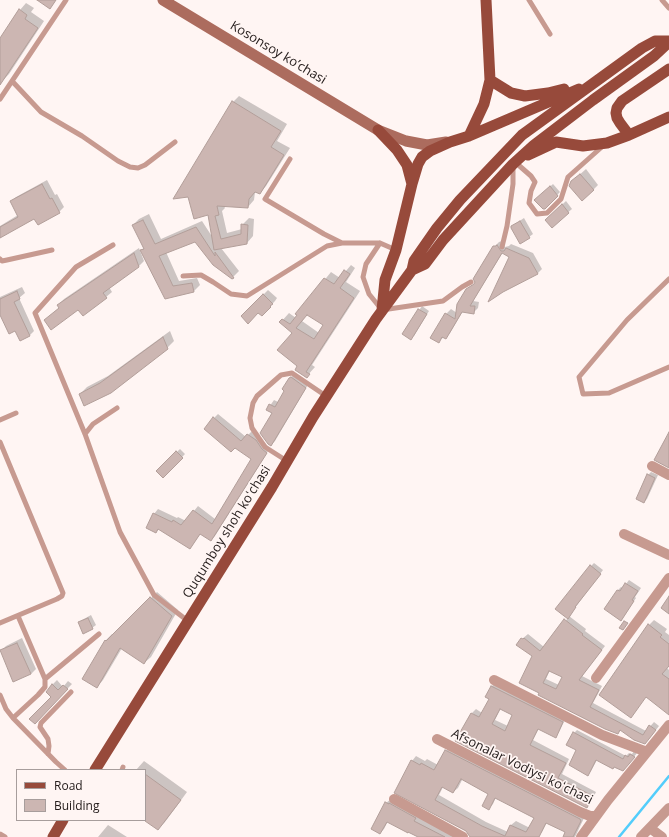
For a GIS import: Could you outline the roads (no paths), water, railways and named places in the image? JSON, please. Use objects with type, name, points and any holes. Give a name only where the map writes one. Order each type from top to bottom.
[{"type":"main road","name":"Kosonsoy ko’chasi","points":[[163,0],[378,130],[406,141],[427,145],[450,142]]},
{"type":"main road","points":[[469,136],[484,104],[490,80],[486,0]]},
{"type":"main road","points":[[414,268],[426,243],[460,200],[522,135],[642,48],[655,41],[669,42]]},
{"type":"main road","points":[[414,268],[425,264],[443,240],[515,162],[534,144],[654,56],[669,42]]},
{"type":"main road","points":[[630,135],[620,123],[616,113],[617,108],[622,101],[669,69]]},
{"type":"main road","points":[[490,80],[511,93],[525,96],[548,93],[597,80]]},
{"type":"main road","points":[[382,310],[385,280],[396,250],[412,184],[418,164],[422,157],[430,151],[450,142],[469,136],[597,80]]},
{"type":"main road","points":[[515,162],[556,142],[583,146],[607,143],[630,135],[669,117]]},
{"type":"main road","points":[[378,130],[397,150],[407,165],[412,184]]},
{"type":"main road","points":[[396,250],[414,268]]},
{"type":"main road","name":"Ququmboy shoh koʻchasi","points":[[96,769],[326,396],[382,310],[414,268]]},
{"type":"main road","points":[[53,837],[63,821]]},
{"type":"main road","points":[[62,837],[70,821]]},
{"type":"street","points":[[652,466],[669,475]]},
{"type":"street","points":[[624,534],[669,555]]},
{"type":"street","points":[[596,678],[669,578]]},
{"type":"street","points":[[494,680],[602,735],[647,752]]},
{"type":"street","name":"Afsonalar Vodiysi koʻchasi","points":[[581,837],[669,725]]},
{"type":"street","name":"Afsonalar Vodiysi koʻchasi","points":[[437,739],[580,812],[590,816],[596,816]]},
{"type":"street","points":[[394,799],[463,837]]},
{"type":"street","points":[[641,837],[669,808]]},
{"type":"street","points":[[650,828],[662,837]]},
{"type":"lane","points":[[0,99],[66,0]]},
{"type":"lane","points":[[529,0],[550,34]]},
{"type":"lane","points":[[662,0],[669,8]]},
{"type":"lane","points":[[12,81],[41,112],[82,136],[118,161],[130,167],[138,168],[145,166],[175,142]]},
{"type":"lane","points":[[515,162],[531,176],[535,182],[531,191],[529,203],[538,214],[547,213],[560,199],[568,177],[607,143]]},
{"type":"lane","points":[[290,159],[265,199],[342,243]]},
{"type":"lane","points":[[502,247],[507,226],[515,162]]},
{"type":"lane","points":[[183,276],[201,275],[231,294],[247,296],[327,246],[342,243],[380,243],[396,250]]},
{"type":"lane","points":[[380,243],[366,264],[363,278],[369,294],[382,310],[443,301],[471,282]]},
{"type":"lane","points":[[113,246],[76,267],[35,313],[85,434],[120,532],[154,595],[188,621]]},
{"type":"lane","points":[[0,259],[7,260],[52,250]]},
{"type":"lane","points":[[669,279],[628,320],[579,377],[583,394],[609,393],[669,367]]},
{"type":"lane","points":[[287,461],[265,447],[252,428],[250,418],[253,403],[257,396],[281,374],[292,374],[326,396]]},
{"type":"lane","points":[[85,434],[93,424],[117,408]]},
{"type":"lane","points":[[0,420],[16,413]]},
{"type":"lane","points":[[0,442],[63,593],[62,596],[57,599],[0,624]]},
{"type":"lane","points":[[13,718],[38,696],[44,686],[45,679],[18,616]]},
{"type":"lane","points":[[45,679],[99,634]]},
{"type":"lane","points":[[48,754],[48,739],[40,727],[41,723],[71,692]]},
{"type":"lane","points":[[0,695],[6,709],[13,718],[64,769]]},
{"type":"lane","points":[[0,706],[6,709]]},
{"type":"lane","points":[[0,834],[5,837]]},
{"type":"waterway","points":[[619,837],[669,776]]}]
